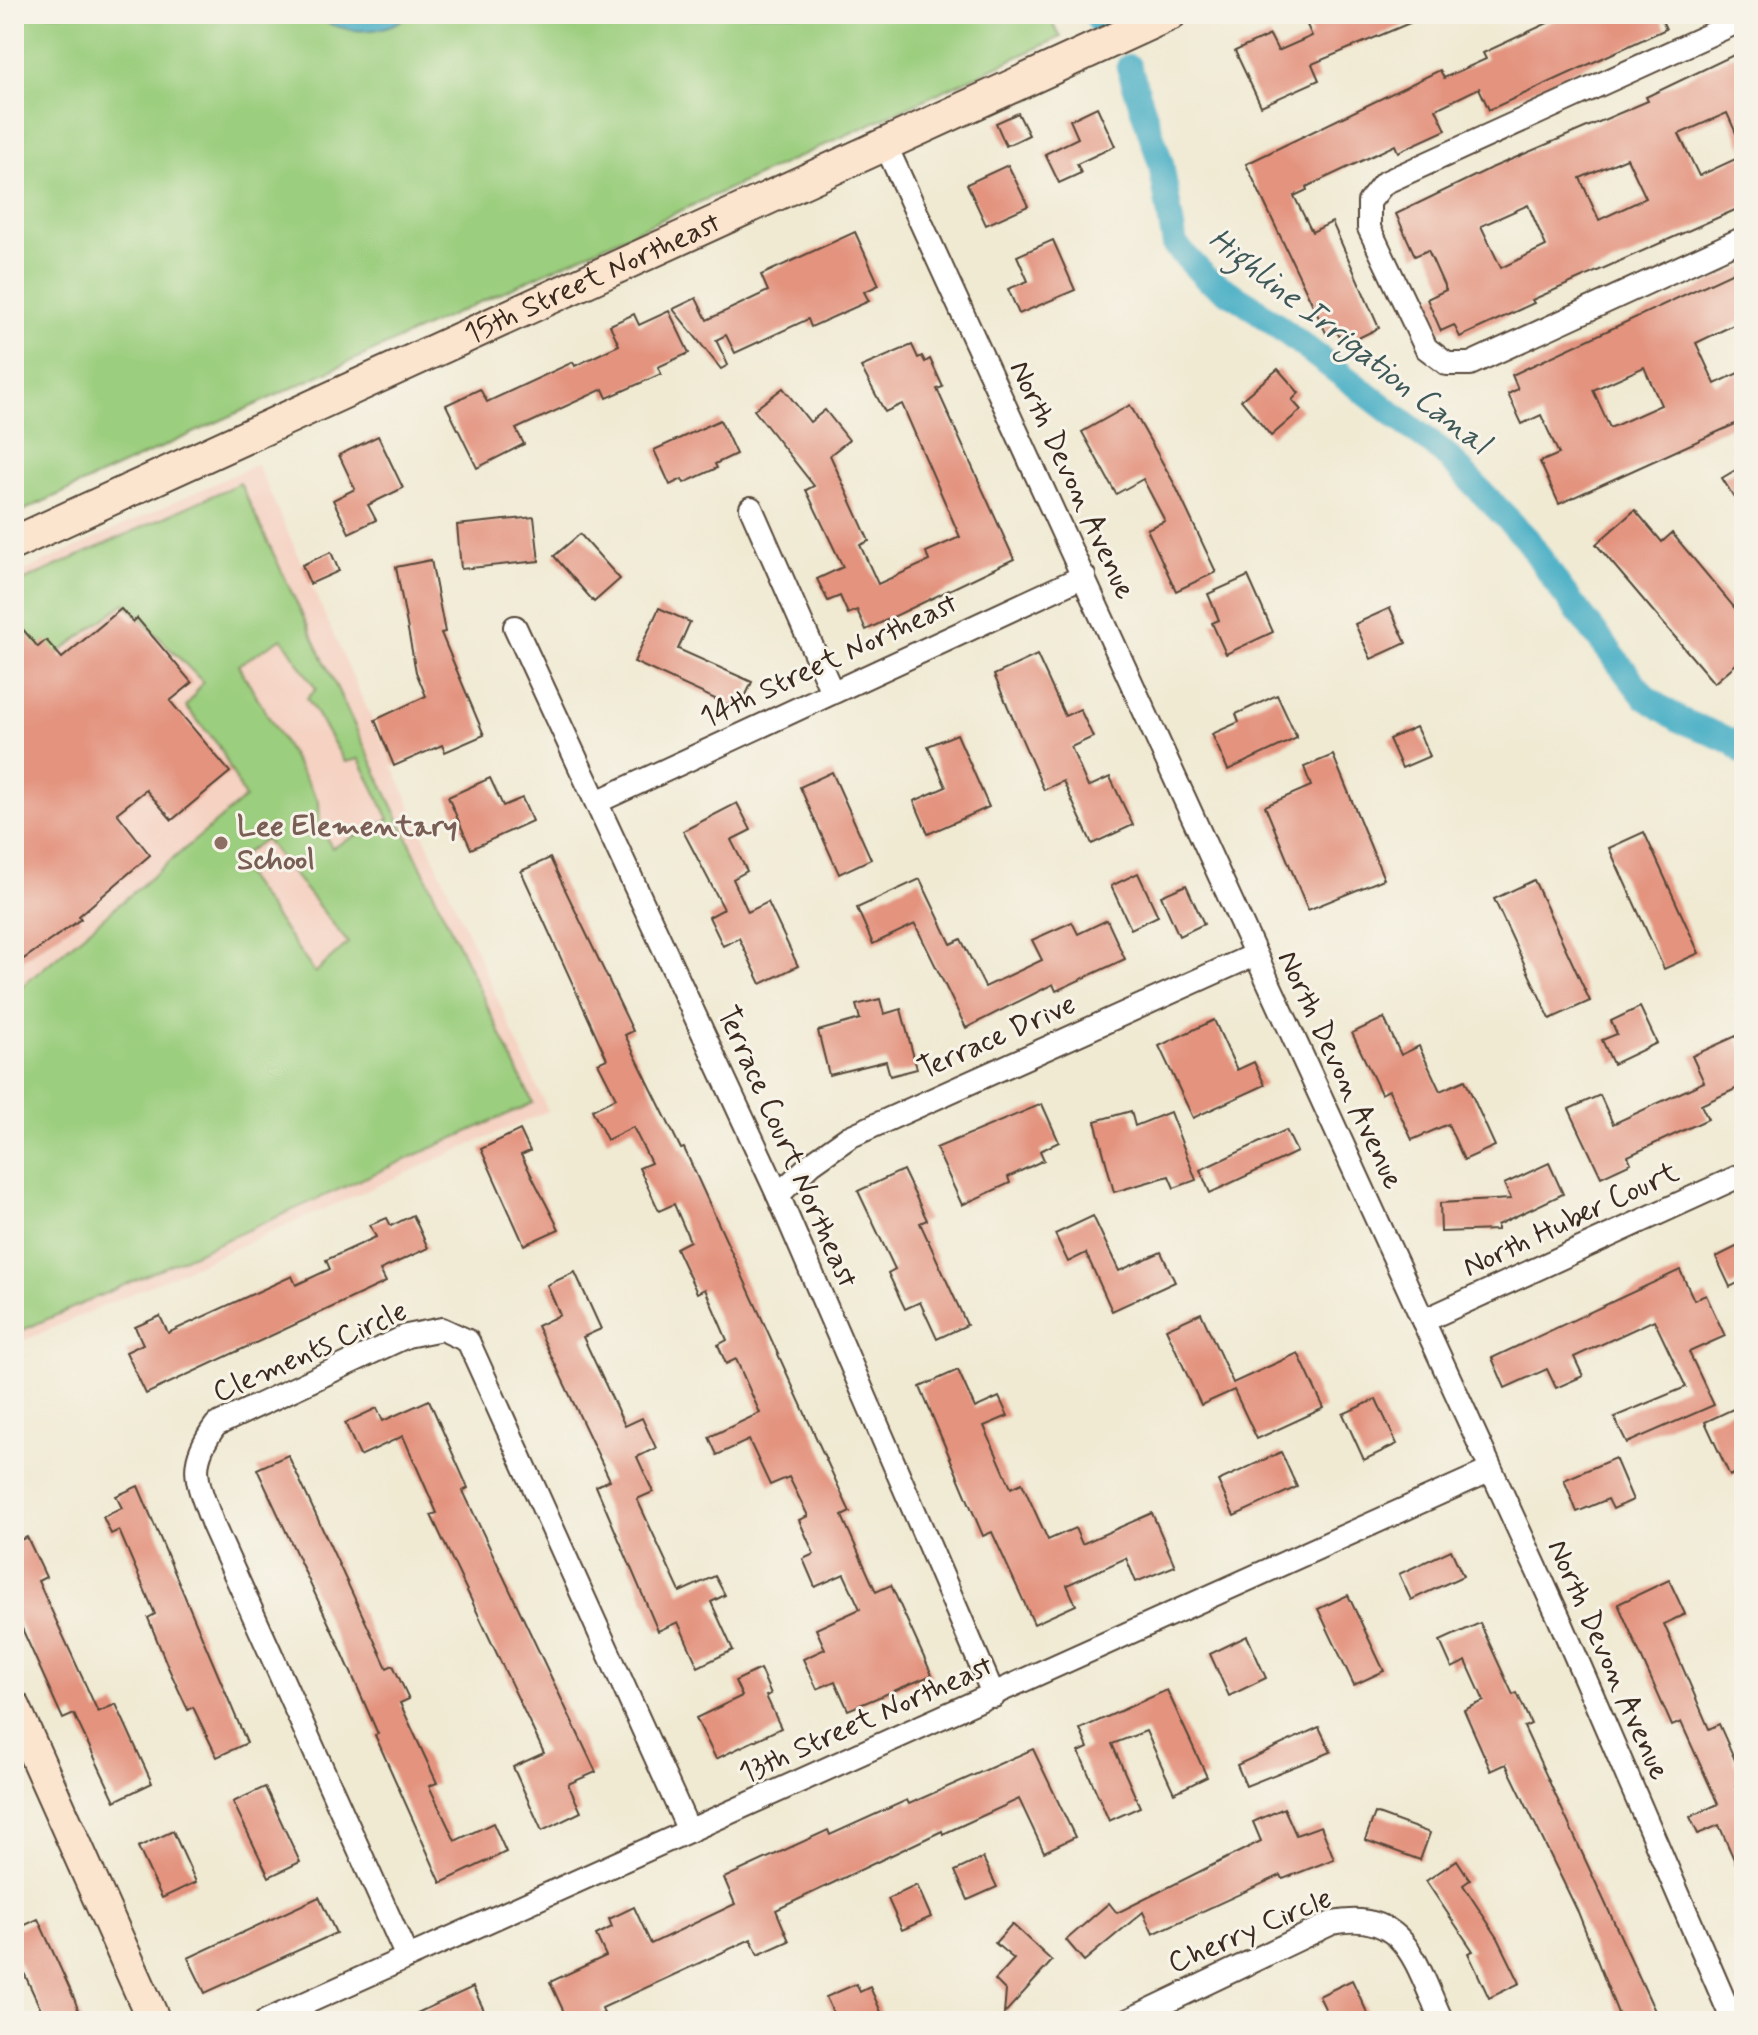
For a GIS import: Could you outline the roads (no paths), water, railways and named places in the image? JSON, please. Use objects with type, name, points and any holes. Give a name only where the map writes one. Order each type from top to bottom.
[{"type":"street","name":"15th Street Northeast","points":[[14,543],[1170,14]]},
{"type":"street","points":[[1744,19],[1384,183],[1369,202],[1369,228],[1426,348],[1447,364],[1470,364],[1744,238]]},
{"type":"street","name":"North Devon Avenue","points":[[886,146],[1489,1471],[1559,1618],[1733,2021]]},
{"type":"street","points":[[751,508],[832,692]]},
{"type":"street","name":"14th Street Northeast","points":[[599,801],[1084,576]]},
{"type":"street","name":"Terrace Court Northeast","points":[[515,627],[599,801],[778,1195],[994,1696]]},
{"type":"street","name":"Terrace Drive","points":[[778,1195],[812,1163],[849,1137],[1254,955]]},
{"type":"street","name":"North Huber Court","points":[[1423,1321],[1744,1174]]},
{"type":"street","name":"Clements Circle","points":[[406,1955],[213,1525],[197,1481],[198,1449],[216,1425],[407,1336],[442,1329],[468,1341],[689,1831]]},
{"type":"street","name":"13th Street Northeast","points":[[266,2021],[406,1955],[994,1696],[1489,1471]]},
{"type":"street","points":[[14,1707],[154,2021]]},
{"type":"street","name":"Cherry Circle","points":[[1127,2021],[1332,1923],[1355,1918],[1379,1922],[1402,1938],[1442,2021]]},
{"type":"water","points":[[308,14],[411,14],[386,27],[360,30],[334,26]]},
{"type":"waterway","name":"Highline Irrigation Canal","points":[[1096,14],[1101,23]]},
{"type":"waterway","name":"Highline Irrigation Canal","points":[[1129,67],[1161,164],[1175,245],[1207,279],[1250,305],[1443,452],[1527,539],[1560,588],[1645,697],[1680,720],[1734,742],[1744,752]]},
{"type":"place","name":"Lee Elementary School","points":[[221,843]]}]
